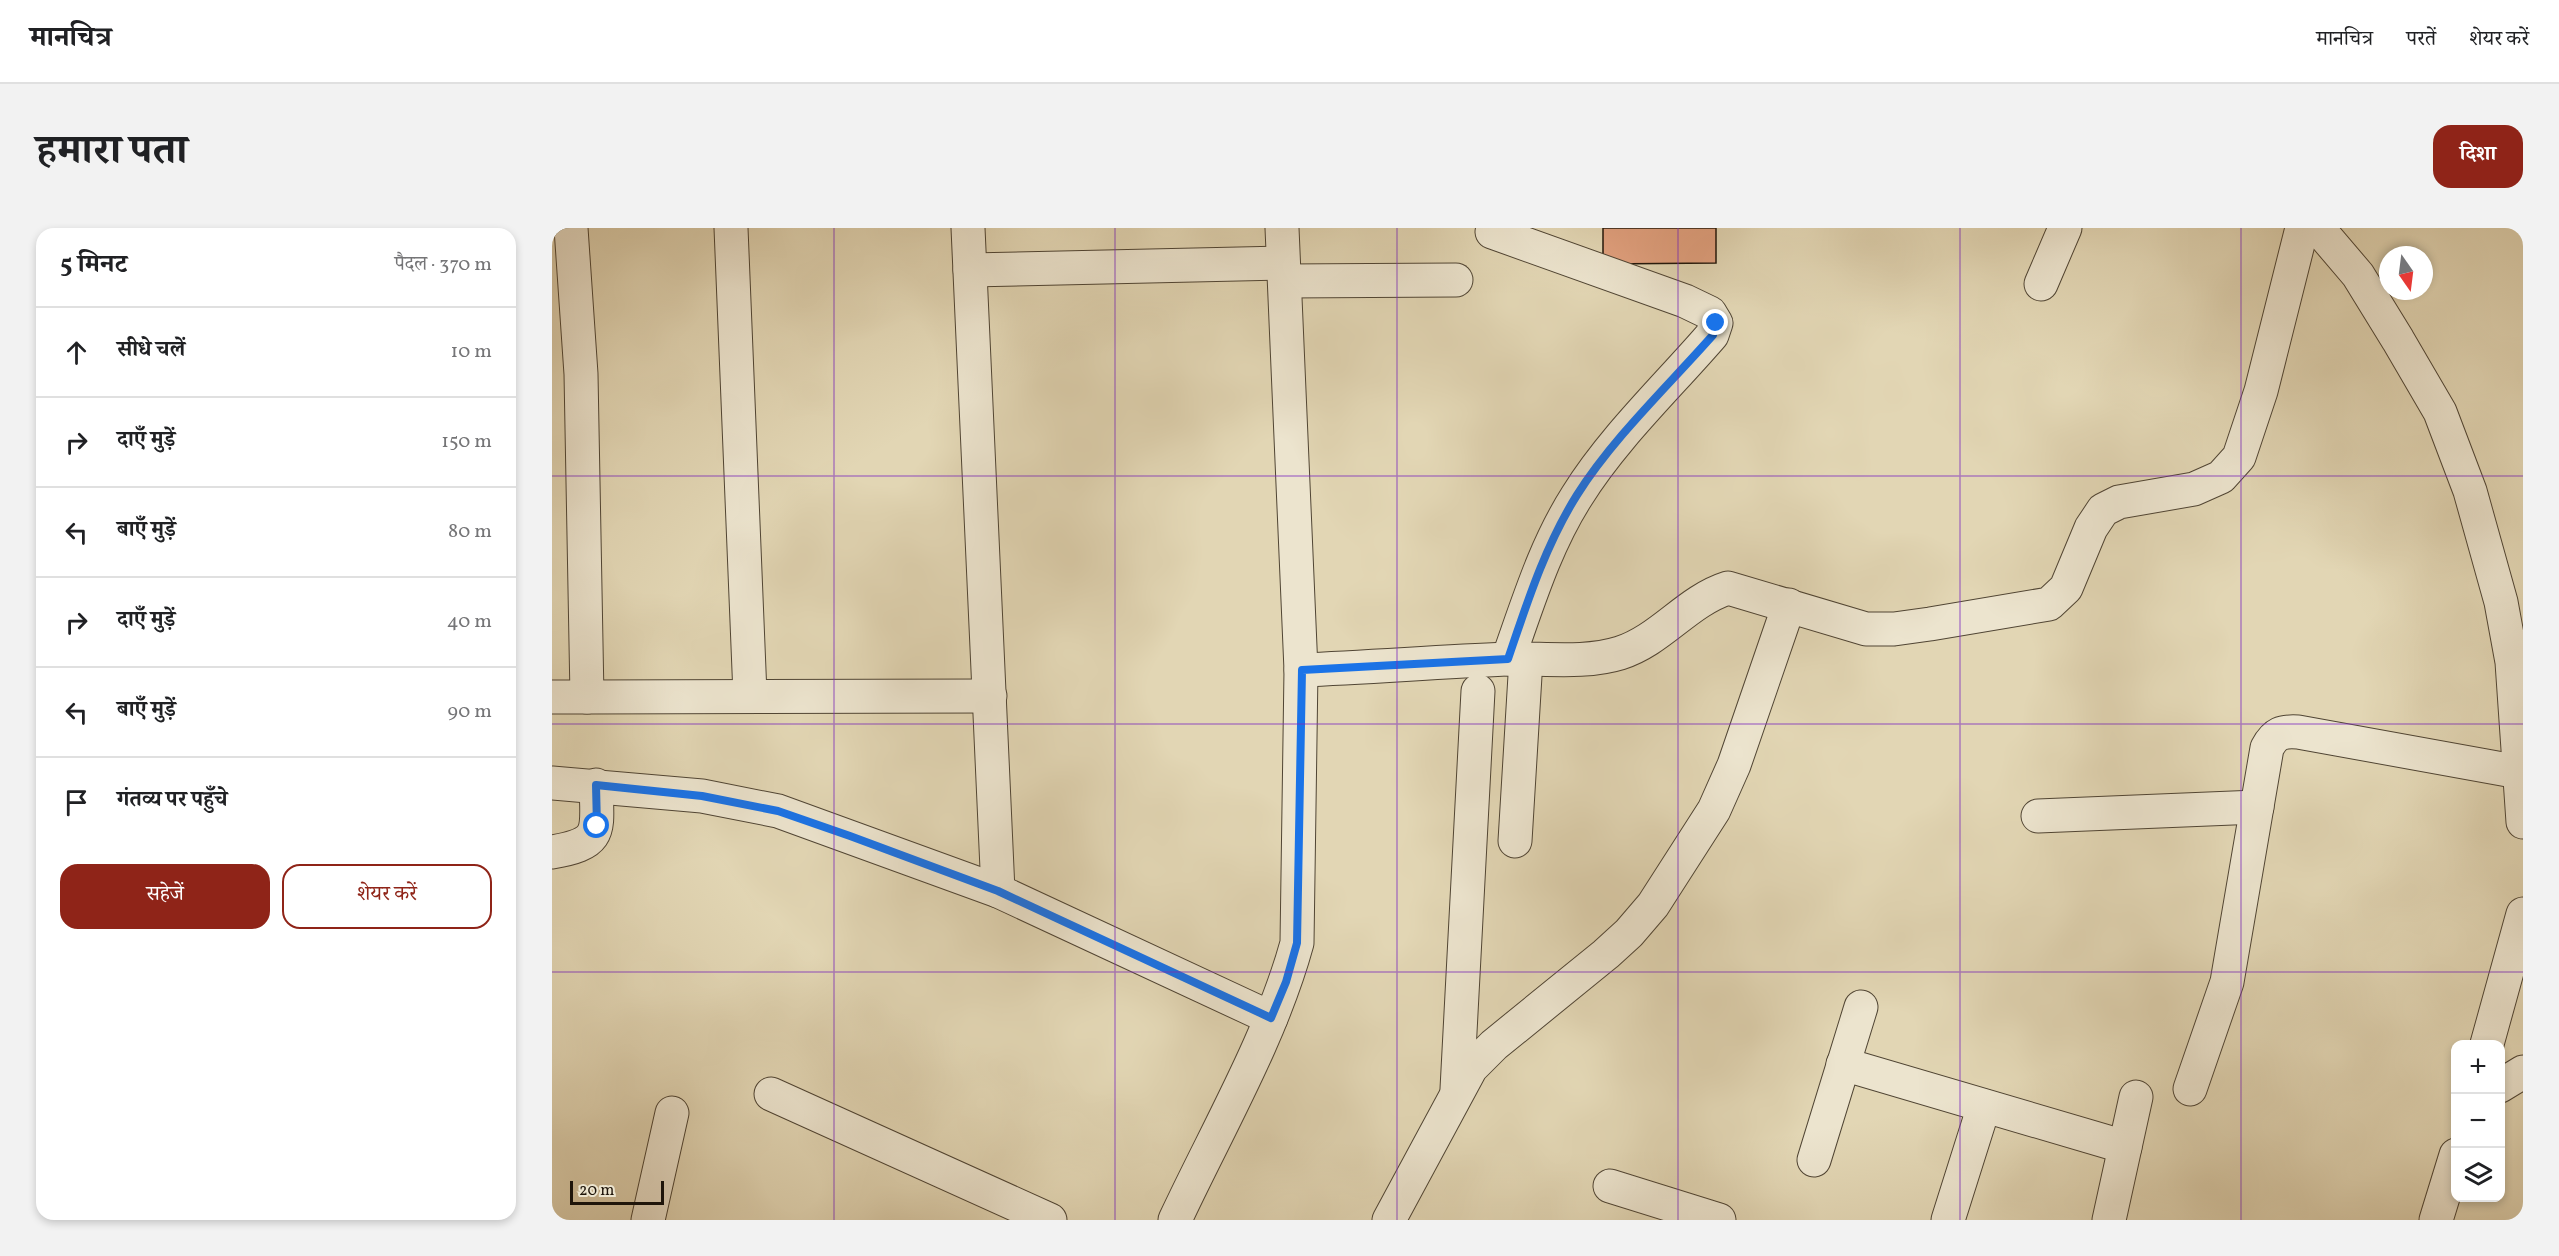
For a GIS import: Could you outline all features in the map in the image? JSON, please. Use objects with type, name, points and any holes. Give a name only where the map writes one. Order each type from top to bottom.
[{"type":"street","points":[[571,228],[581,374],[587,697]]},
{"type":"street","points":[[731,228],[750,695]]},
{"type":"street","points":[[968,228],[998,891]]},
{"type":"street","points":[[1175,1220],[1271,1018],[1286,982],[1297,943],[1302,670],[1282,228]]},
{"type":"street","points":[[2041,284],[2065,228]]},
{"type":"street","points":[[1302,670],[1517,659],[1584,658],[1619,653],[1644,642],[1708,594],[1728,588],[1866,628],[1894,629],[2049,604],[2066,588],[2091,528],[2103,510],[2119,502],[2194,489],[2221,477],[2239,457],[2261,392],[2302,228]]},
{"type":"street","points":[[2318,228],[2358,275],[2398,340],[2440,412],[2462,471],[2501,602],[2512,662],[2523,822]]},
{"type":"street","points":[[1492,232],[1685,301],[1710,313],[1716,323],[1713,335],[1620,440],[1577,495],[1536,578],[1517,659],[1515,841]]},
{"type":"street","points":[[970,270],[1284,272],[1456,280]]},
{"type":"street","points":[[1389,1220],[1457,1089],[1471,1068],[1494,1045],[1606,954],[1629,933],[1653,905],[1714,810],[1734,765],[1789,605]]},
{"type":"street","points":[[1457,1089],[1478,691]]},
{"type":"street","points":[[552,697],[990,696]]},
{"type":"street","points":[[2190,1089],[2227,982],[2267,748],[2273,737],[2284,731],[2519,772]]},
{"type":"street","points":[[552,783],[596,785],[702,796],[778,811],[998,891],[1271,1018]]},
{"type":"street","points":[[552,852],[576,848],[591,840],[597,826],[596,785]]},
{"type":"street","points":[[2038,816],[2257,807]]},
{"type":"street","points":[[2488,1040],[2523,914]]},
{"type":"street","points":[[1814,1160],[1861,1007]]},
{"type":"street","points":[[1843,1065],[2125,1147]]},
{"type":"street","points":[[2505,1083],[2523,1072]]},
{"type":"street","points":[[771,1094],[1050,1220]]},
{"type":"street","points":[[2109,1220],[2136,1097]]},
{"type":"street","points":[[1948,1220],[1984,1106]]},
{"type":"street","points":[[648,1220],[672,1113]]},
{"type":"street","points":[[2436,1220],[2451,1171]]},
{"type":"street","points":[[1610,1186],[1719,1220]]},
{"type":"building","points":[[1603,228],[1716,228],[1716,263],[1603,264]]},
{"type":"route","points":[[597,826],[596,785],[702,796],[778,811],[998,891],[1271,1018],[1286,982],[1297,943],[1302,670],[1508,659],[1536,578],[1577,495],[1620,440],[1713,335],[1716,323]]}]
